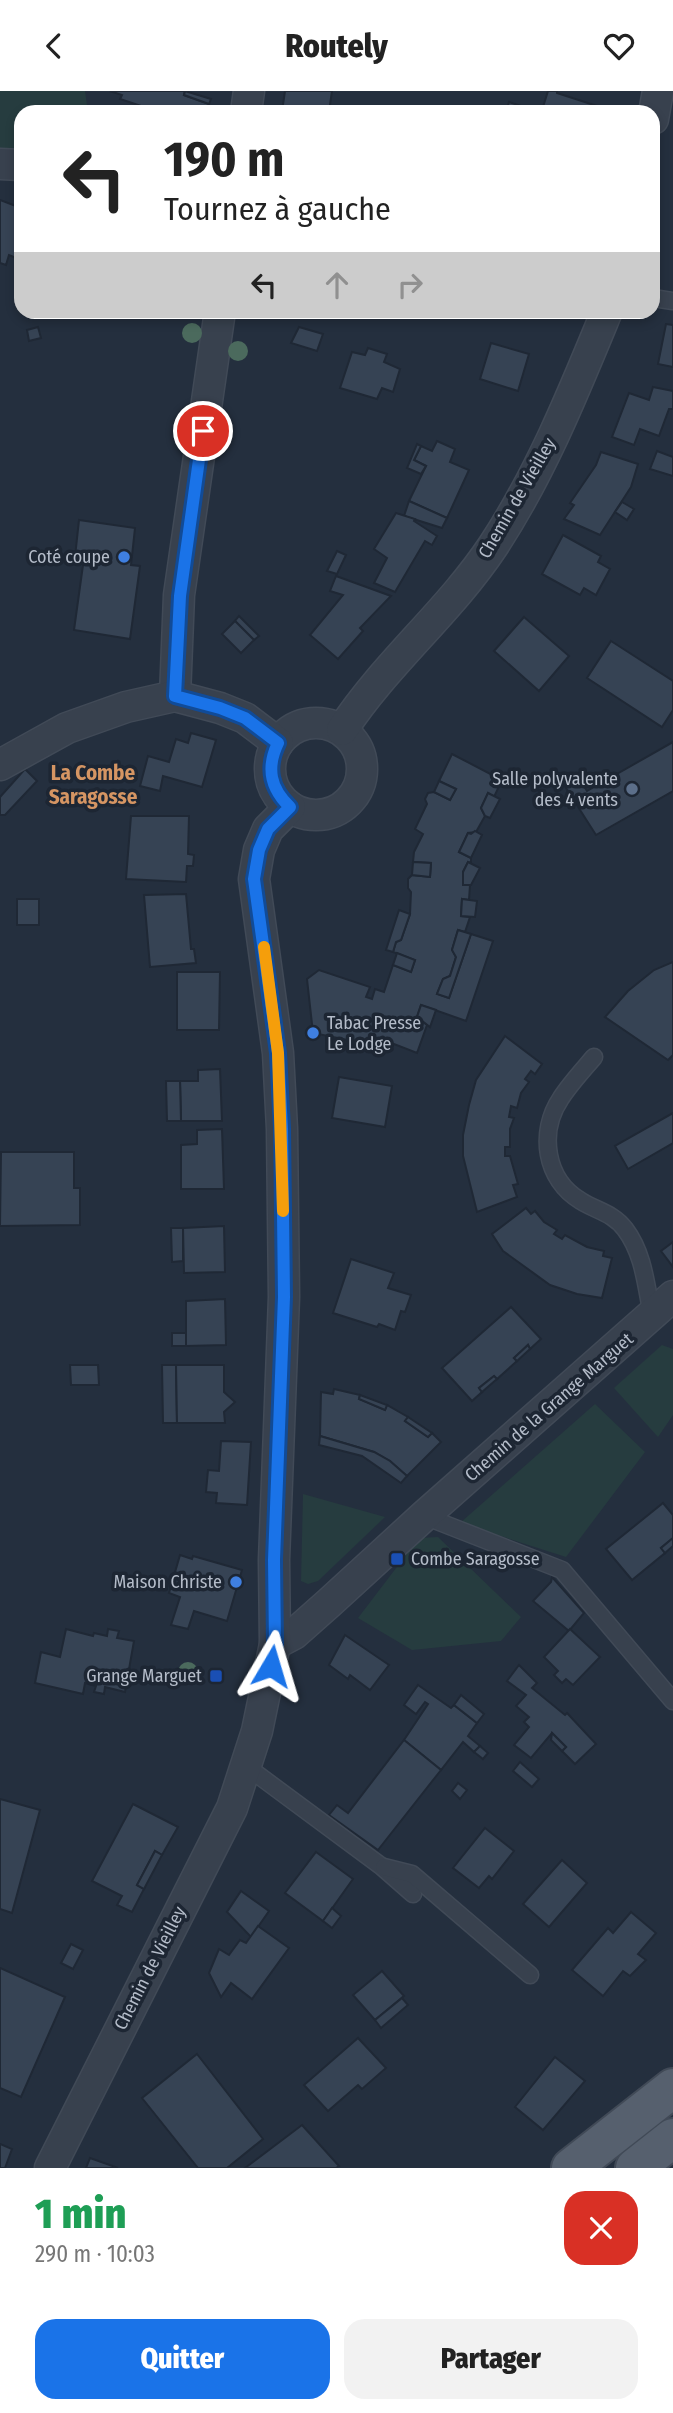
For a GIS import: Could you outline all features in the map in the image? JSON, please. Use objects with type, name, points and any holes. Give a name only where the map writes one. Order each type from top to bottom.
[{"type":"main road","points":[[571,2168],[673,2088]]},
{"type":"main road","points":[[635,2168],[673,2138]]},
{"type":"street","points":[[175,696],[180,596],[219,319]]},
{"type":"street","name":"Chemin de Vieilley","points":[[342,730],[362,699],[452,600],[493,546],[545,453],[604,319]]},
{"type":"street","points":[[0,765],[67,728],[126,707],[175,696],[245,718],[278,743]]},
{"type":"street","points":[[322,723],[342,730],[360,753],[363,767],[361,782],[354,795],[345,806],[332,813],[303,814],[290,807],[279,797],[272,785],[271,763],[278,743],[288,732],[301,725],[322,723]]},
{"type":"street","name":"Chemin de Vieilley","points":[[50,2168],[232,1808],[257,1731],[275,1644],[274,1560],[284,1297],[282,1129],[278,1053],[254,879],[259,850],[268,829],[290,807]]},
{"type":"street","name":"Chemin de la Grange Marguet","points":[[275,1644],[294,1634],[663,1306]]},
{"type":"lane","points":[[594,1057],[559,1100],[547,1131],[550,1164],[562,1188],[581,1201],[613,1216],[625,1229],[639,1252],[663,1306]]},
{"type":"lane","points":[[424,1516],[562,1570],[673,1701]]},
{"type":"lane","points":[[246,1766],[381,1866],[413,1894]]},
{"type":"lane","points":[[381,1866],[412,1874],[530,1975]]},
{"type":"green space","points":[[0,91],[85,91],[87,105],[14,105],[14,155],[0,154]]},
{"type":"green space","points":[[662,1345],[673,1349],[673,1415],[658,1437],[614,1388]]},
{"type":"green space","points":[[595,1404],[645,1452],[566,1557],[460,1523]]},
{"type":"green space","points":[[303,1494],[385,1517],[318,1581],[308,1584],[301,1581]]},
{"type":"green space","points":[[438,1537],[521,1617],[501,1641],[412,1650],[358,1618],[419,1538]]},
{"type":"building","points":[[110,91],[185,91],[184,95],[209,104],[138,105],[120,99],[122,95]]},
{"type":"building","points":[[185,91],[211,99],[209,104],[184,95]]},
{"type":"building","points":[[285,91],[332,91],[330,105],[283,105]]},
{"type":"building","points":[[548,91],[557,91],[594,105],[544,105]]},
{"type":"building","points":[[0,200],[14,205],[14,257],[9,255],[6,265],[0,263]]},
{"type":"building","points":[[666,324],[673,325],[673,367],[658,364]]},
{"type":"building","points":[[38,327],[41,338],[29,341],[27,330]]},
{"type":"building","points":[[299,327],[323,334],[317,351],[291,343]]},
{"type":"building","points":[[491,343],[529,354],[518,391],[480,379]]},
{"type":"building","points":[[368,348],[387,354],[384,362],[400,369],[393,392],[382,388],[377,399],[340,388],[352,352],[365,355]]},
{"type":"building","points":[[653,387],[673,391],[673,409],[669,409],[659,436],[640,429],[634,445],[612,437],[629,393],[649,400]]},
{"type":"building","points":[[437,441],[455,449],[450,462],[469,470],[447,518],[409,501],[426,466],[414,460],[421,446],[432,451]]},
{"type":"building","points":[[417,444],[421,446],[414,460],[426,466],[421,474],[407,468]]},
{"type":"building","points":[[657,451],[673,457],[673,476],[650,469]]},
{"type":"building","points":[[601,452],[638,464],[631,487],[600,535],[564,519],[574,505],[570,503],[596,465]]},
{"type":"building","points":[[409,501],[447,518],[442,528],[404,516]]},
{"type":"building","points":[[622,502],[634,509],[627,520],[615,512]]},
{"type":"building","points":[[396,513],[415,519],[414,521],[437,536],[432,545],[425,541],[395,592],[374,583],[387,558],[374,549]]},
{"type":"building","points":[[79,520],[135,528],[131,565],[140,566],[130,639],[74,630],[84,558],[75,557]]},
{"type":"building","points":[[563,535],[601,556],[598,562],[610,569],[596,595],[584,588],[580,595],[542,574]]},
{"type":"building","points":[[337,551],[346,555],[337,574],[327,571]]},
{"type":"building","points":[[336,576],[391,596],[360,628],[363,631],[338,659],[310,635],[343,595],[330,591]]},
{"type":"building","points":[[239,616],[259,636],[254,640],[235,621]]},
{"type":"building","points":[[524,617],[569,656],[539,691],[494,651]]},
{"type":"building","points":[[235,621],[254,640],[241,653],[222,634]]},
{"type":"building","points":[[611,641],[673,681],[673,710],[662,727],[587,678]]},
{"type":"building","points":[[191,733],[216,740],[202,787],[163,776],[160,791],[140,786],[148,756],[169,762],[176,739],[188,743]]},
{"type":"building","name":"Salle polyvalente des 4 vents","points":[[673,742],[673,791],[596,835],[566,788],[580,780],[587,791]]},
{"type":"building","points":[[452,754],[502,780],[494,797],[488,793],[481,808],[485,816],[476,832],[468,833],[459,852],[471,858],[471,863],[468,862],[463,872],[463,885],[470,885],[469,900],[462,899],[461,916],[470,917],[465,932],[458,930],[452,950],[456,957],[450,976],[443,979],[437,994],[449,998],[471,934],[493,941],[466,1021],[421,1005],[417,1017],[427,1025],[417,1053],[389,1042],[387,1048],[313,1033],[307,979],[319,970],[370,987],[366,997],[372,999],[375,989],[384,992],[393,965],[411,972],[415,960],[393,952],[396,942],[401,940],[410,914],[411,892],[408,879],[412,875],[430,877],[431,863],[413,862],[414,852],[423,834],[415,829],[427,804],[425,799],[428,793],[434,792],[450,800],[456,789],[439,781]]},
{"type":"building","points":[[25,769],[37,781],[5,815],[0,815],[0,797]]},
{"type":"building","points":[[439,781],[456,789],[450,800],[434,792]]},
{"type":"building","points":[[488,793],[500,799],[490,818],[485,816],[481,808]]},
{"type":"building","points":[[131,816],[189,816],[188,854],[194,855],[193,866],[187,866],[186,882],[126,879]]},
{"type":"building","points":[[475,831],[482,835],[471,858],[459,852],[468,833]]},
{"type":"building","points":[[413,862],[431,863],[430,877],[412,875]]},
{"type":"building","points":[[468,862],[480,868],[471,885],[463,885],[463,872]]},
{"type":"building","points":[[186,894],[191,949],[194,949],[196,963],[150,967],[144,895]]},
{"type":"building","points":[[17,899],[39,899],[39,925],[17,925]]},
{"type":"building","points":[[462,899],[477,901],[475,917],[461,916]]},
{"type":"building","points":[[399,910],[410,914],[401,940],[396,942],[393,952],[386,950]]},
{"type":"building","points":[[458,930],[471,934],[449,998],[437,994],[443,979],[450,976],[456,957],[452,950]]},
{"type":"building","points":[[397,953],[415,960],[411,972],[393,965]]},
{"type":"building","points":[[673,962],[673,1055],[668,1060],[605,1017],[628,991],[654,970]]},
{"type":"building","points":[[177,972],[220,972],[219,1030],[177,1030]]},
{"type":"building","points":[[421,1005],[436,1010],[430,1027],[417,1017]]},
{"type":"building","points":[[505,1036],[542,1064],[535,1074],[531,1071],[525,1079],[529,1082],[521,1093],[517,1108],[511,1106],[509,1117],[514,1118],[510,1129],[510,1147],[505,1147],[505,1156],[510,1156],[518,1184],[513,1185],[517,1197],[477,1212],[463,1156],[463,1135],[476,1080]]},
{"type":"building","points":[[220,1069],[222,1121],[181,1121],[180,1081],[198,1081],[198,1070]]},
{"type":"building","points":[[339,1077],[392,1086],[385,1127],[332,1118]]},
{"type":"building","points":[[166,1081],[180,1081],[181,1121],[167,1121]]},
{"type":"building","points":[[673,1113],[673,1143],[628,1169],[615,1146]]},
{"type":"building","points":[[222,1129],[224,1189],[181,1189],[181,1145],[197,1144],[197,1130]]},
{"type":"building","points":[[1,1152],[74,1152],[74,1188],[80,1188],[80,1225],[0,1226]]},
{"type":"building","points":[[526,1208],[531,1214],[535,1211],[544,1222],[557,1230],[554,1234],[562,1239],[565,1235],[587,1247],[604,1251],[603,1256],[612,1258],[602,1298],[577,1294],[550,1285],[503,1251],[492,1234]]},
{"type":"building","points":[[224,1226],[225,1272],[184,1273],[183,1228]]},
{"type":"building","points":[[171,1228],[183,1228],[183,1261],[172,1262]]},
{"type":"building","points":[[673,1242],[673,1267],[661,1251]]},
{"type":"building","points":[[351,1259],[394,1273],[388,1288],[411,1295],[405,1312],[401,1311],[395,1330],[333,1313]]},
{"type":"building","points":[[225,1299],[226,1345],[186,1346],[186,1301]]},
{"type":"building","points":[[511,1307],[541,1339],[530,1349],[528,1345],[514,1358],[517,1361],[497,1379],[494,1376],[479,1388],[482,1392],[472,1401],[442,1368]]},
{"type":"building","points":[[172,1333],[186,1333],[186,1346],[172,1346]]},
{"type":"building","points":[[528,1345],[530,1349],[517,1361],[514,1358]]},
{"type":"building","points":[[70,1365],[98,1365],[99,1385],[71,1385]]},
{"type":"building","points":[[162,1365],[176,1365],[177,1423],[163,1423]]},
{"type":"building","points":[[176,1365],[224,1365],[224,1392],[235,1402],[224,1412],[225,1423],[177,1423]]},
{"type":"building","points":[[494,1376],[497,1379],[482,1392],[479,1388]]},
{"type":"building","points":[[334,1389],[360,1395],[359,1399],[385,1410],[387,1405],[408,1417],[405,1421],[428,1437],[432,1433],[441,1442],[407,1476],[390,1461],[374,1452],[320,1436],[321,1392],[333,1394]]},
{"type":"building","points":[[360,1395],[387,1405],[385,1410],[359,1399]]},
{"type":"building","points":[[408,1417],[432,1433],[428,1437],[405,1421]]},
{"type":"building","points":[[320,1436],[374,1452],[390,1461],[407,1476],[401,1483],[362,1456],[319,1445]]},
{"type":"building","points":[[221,1441],[251,1442],[247,1505],[216,1503],[217,1493],[206,1492],[208,1470],[219,1471]]},
{"type":"building","points":[[663,1503],[673,1515],[673,1538],[661,1548],[665,1553],[632,1580],[606,1549]]},
{"type":"building","points":[[673,1538],[673,1546],[665,1553],[661,1548]]},
{"type":"building","points":[[180,1555],[242,1570],[227,1621],[194,1611],[188,1629],[171,1625],[180,1597],[169,1593]]},
{"type":"building","points":[[552,1577],[584,1613],[569,1631],[533,1601],[551,1582]]},
{"type":"building","points":[[66,1629],[93,1636],[94,1633],[107,1636],[108,1629],[119,1631],[117,1638],[134,1641],[125,1692],[105,1687],[104,1694],[94,1692],[96,1686],[85,1683],[83,1694],[35,1683],[41,1652],[60,1657]]},
{"type":"building","points":[[570,1629],[600,1657],[573,1685],[566,1679],[562,1683],[554,1675],[558,1671],[544,1657]]},
{"type":"building","points":[[345,1635],[389,1665],[370,1690],[350,1675],[348,1679],[329,1665]]},
{"type":"building","points":[[519,1665],[537,1683],[532,1688],[565,1715],[567,1713],[596,1744],[575,1764],[562,1751],[566,1747],[552,1733],[531,1758],[514,1745],[529,1727],[524,1722],[529,1717],[516,1706],[526,1695],[507,1681]]},
{"type":"building","points":[[418,1685],[451,1708],[454,1705],[477,1723],[468,1736],[480,1746],[474,1752],[463,1742],[441,1770],[404,1740],[428,1704],[425,1702],[416,1714],[404,1705]]},
{"type":"building","points":[[461,1695],[484,1714],[477,1723],[454,1705]]},
{"type":"building","points":[[552,1733],[566,1747],[562,1751],[551,1740]]},
{"type":"building","points":[[404,1740],[441,1770],[378,1850],[329,1815],[337,1805],[348,1813]]},
{"type":"building","points":[[480,1746],[488,1753],[483,1759],[474,1752]]},
{"type":"building","points":[[520,1762],[539,1779],[532,1787],[513,1771]]},
{"type":"building","points":[[458,1783],[467,1790],[460,1799],[452,1791]]},
{"type":"building","points":[[0,1799],[40,1810],[12,1913],[0,1909]]},
{"type":"building","points":[[133,1804],[178,1827],[162,1855],[155,1851],[137,1885],[144,1889],[132,1912],[117,1905],[122,1896],[92,1881]]},
{"type":"building","points":[[485,1828],[514,1851],[492,1879],[489,1876],[479,1888],[453,1868]]},
{"type":"building","points":[[155,1851],[162,1855],[144,1889],[137,1885]]},
{"type":"building","points":[[316,1852],[353,1879],[323,1921],[285,1893]]},
{"type":"building","points":[[562,1860],[587,1883],[549,1927],[523,1904]]},
{"type":"building","points":[[241,1891],[269,1911],[251,1937],[227,1912]]},
{"type":"building","points":[[332,1908],[341,1916],[332,1928],[323,1921]]},
{"type":"building","points":[[631,1912],[656,1933],[638,1954],[646,1960],[630,1976],[623,1971],[603,1996],[572,1970],[608,1928],[613,1933]]},
{"type":"building","points":[[258,1926],[289,1948],[252,1999],[231,1983],[221,1997],[209,1973],[219,1949],[229,1955],[240,1940],[246,1943]]},
{"type":"building","points":[[71,1944],[83,1950],[73,1969],[61,1963]]},
{"type":"building","points":[[0,1968],[65,1997],[21,2097],[0,2088]]},
{"type":"building","points":[[382,1971],[404,1996],[375,2020],[353,1995]]},
{"type":"building","points":[[402,1998],[408,2005],[381,2028],[375,2020]]},
{"type":"building","points":[[358,2038],[386,2068],[362,2089],[358,2085],[328,2111],[304,2085]]},
{"type":"building","points":[[197,2054],[263,2139],[227,2168],[198,2168],[142,2098]]},
{"type":"building","points":[[555,2057],[585,2081],[543,2130],[515,2107]]},
{"type":"building","points":[[302,2125],[339,2166],[245,2168]]},
{"type":"building","points":[[0,2144],[12,2149],[5,2168],[0,2168]]},
{"type":"building","points":[[90,2158],[118,2168],[86,2168]]},
{"type":"slow traffic","points":[[264,947],[278,1053],[283,1211]]},
{"type":"place","name":"Coté coupe","points":[[124,557]]},
{"type":"place","name":"Salle polyvalente des 4 vents","points":[[632,789]]},
{"type":"place","name":"Tabac Presse Le Lodge","points":[[313,1033]]},
{"type":"place","name":"Combe Saragosse","points":[[397,1559]]},
{"type":"place","name":"Maison Christe","points":[[236,1582]]},
{"type":"place","name":"Grange Marguet","points":[[216,1676]]},
{"type":"district","name":"La Combe Saragosse","points":[[93,785]]},
{"type":"route","points":[[203,431],[180,596],[175,696],[245,718],[278,743],[270,770],[272,785],[279,797],[290,807],[268,829],[259,850],[254,879],[278,1053],[282,1129],[284,1297],[274,1560],[275,1644],[271,1666]]}]
